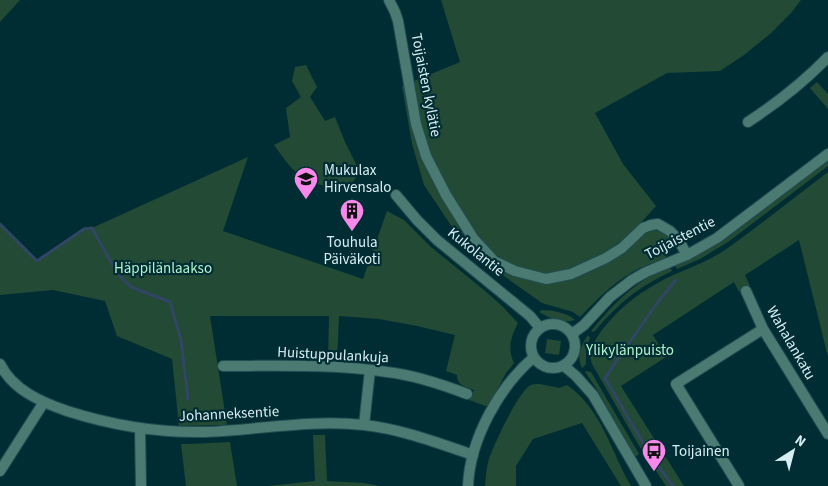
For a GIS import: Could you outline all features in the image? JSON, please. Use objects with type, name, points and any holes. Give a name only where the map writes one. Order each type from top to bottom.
[{"type":"street","name":"Toijaisten kylätie","points":[[389,0],[398,21],[416,124],[426,156],[446,195],[473,238],[494,261],[516,271],[546,279],[571,274],[606,258],[622,248],[643,228],[658,224],[670,231],[678,239],[686,255]]},
{"type":"street","points":[[748,122],[807,78],[828,57]]},
{"type":"street","name":"Toijaistentie","points":[[572,334],[584,326],[610,297],[632,280],[686,255],[717,238],[828,154]]},
{"type":"street","name":"Kukolantie","points":[[396,195],[437,240],[530,316],[540,328]]},
{"type":"street","name":"Wahalankatu","points":[[746,291],[763,329],[828,434]]},
{"type":"street","points":[[551,324],[558,324],[572,334],[575,349],[571,359],[564,366],[558,368],[547,367],[537,361],[532,352],[531,341],[540,328],[551,324]]},
{"type":"street","points":[[739,486],[676,384],[763,329]]},
{"type":"street","points":[[468,486],[473,455],[482,430],[502,391],[521,367],[534,356]]},
{"type":"street","name":"Johanneksentie","points":[[0,364],[18,385],[30,395],[86,417],[118,424],[166,431],[195,432],[309,424],[364,425],[417,436],[473,455]]},
{"type":"street","name":"Huistuppulankuja","points":[[223,366],[333,367],[388,372],[435,382],[467,394]]},
{"type":"street","points":[[564,366],[593,395],[646,486]]},
{"type":"street","points":[[364,425],[370,370]]},
{"type":"street","points":[[0,471],[44,402]]},
{"type":"street","points":[[140,428],[141,486]]},
{"type":"green space","points":[[0,0],[20,0],[0,22]]},
{"type":"green space","points":[[441,0],[801,0],[770,34],[720,71],[667,73],[595,113],[623,164],[656,206],[630,235],[605,253],[557,274],[534,274],[504,260],[452,227],[424,185],[412,144],[402,86],[460,62]]},
{"type":"green space","points":[[306,65],[317,87],[310,97],[325,121],[335,117],[360,172],[347,190],[320,185],[301,176],[288,164],[274,145],[290,137],[286,108],[301,97],[292,81],[295,67]]},
{"type":"green space","points":[[817,82],[828,94],[828,109],[810,88]]},
{"type":"green space","name":"Häppilänlaakso","points":[[248,157],[223,231],[363,279],[387,211],[404,220],[431,247],[502,306],[518,323],[513,333],[510,347],[514,363],[506,373],[488,407],[469,400],[474,390],[460,384],[457,375],[446,371],[455,335],[379,319],[339,316],[337,361],[328,360],[329,316],[210,316],[227,425],[179,426],[172,359],[117,336],[105,301],[53,290],[0,295],[0,224],[37,261],[84,229],[92,228]]},
{"type":"green space","points":[[828,160],[828,166],[728,242],[700,259],[677,269],[675,265],[701,253],[728,237]]},
{"type":"green space","name":"Ylikylänpuisto","points":[[828,172],[828,357],[799,240],[745,275],[750,286],[739,292],[734,282],[653,335],[666,357],[621,386],[684,486],[666,486],[638,444],[592,364],[590,355],[594,342],[616,314],[648,288],[725,250]]},
{"type":"green space","points":[[654,230],[664,232],[674,241],[669,244],[671,248],[666,253],[666,258],[640,268],[623,278],[580,317],[573,312],[542,303],[494,269],[498,264],[555,281],[642,234]]},
{"type":"green space","points":[[670,267],[672,271],[630,296],[595,331],[591,331],[626,293],[646,279]]},
{"type":"green space","points":[[542,310],[560,312],[575,320],[556,320],[539,312]]},
{"type":"green space","points":[[588,335],[590,338],[586,348],[586,364],[582,368],[579,359],[580,351]]},
{"type":"green space","points":[[547,339],[561,341],[559,355],[545,353]]},
{"type":"green space","points":[[585,372],[591,372],[639,454],[635,457]]},
{"type":"green space","points":[[540,384],[559,388],[567,385],[589,406],[605,432],[631,486],[621,486],[582,423],[533,439],[516,466],[516,486],[485,486],[489,459],[506,420],[524,391],[530,385]]},
{"type":"green space","points":[[313,435],[325,435],[327,481],[380,486],[268,486],[315,481]]},
{"type":"green space","points":[[230,442],[237,486],[186,486],[181,444]]},
{"type":"waterway","points":[[0,224],[37,261],[84,229],[92,228],[117,273],[131,287],[170,302],[181,340],[188,399]]},
{"type":"waterway","points":[[673,486],[650,455],[605,378],[657,303],[676,280]]},
{"type":"place","name":"Mukulax Hirvensalo","points":[[306,200]]},
{"type":"place","name":"Touhula Päiväkoti","points":[[352,232]]},
{"type":"place","name":"Toijainen","points":[[654,472]]}]
